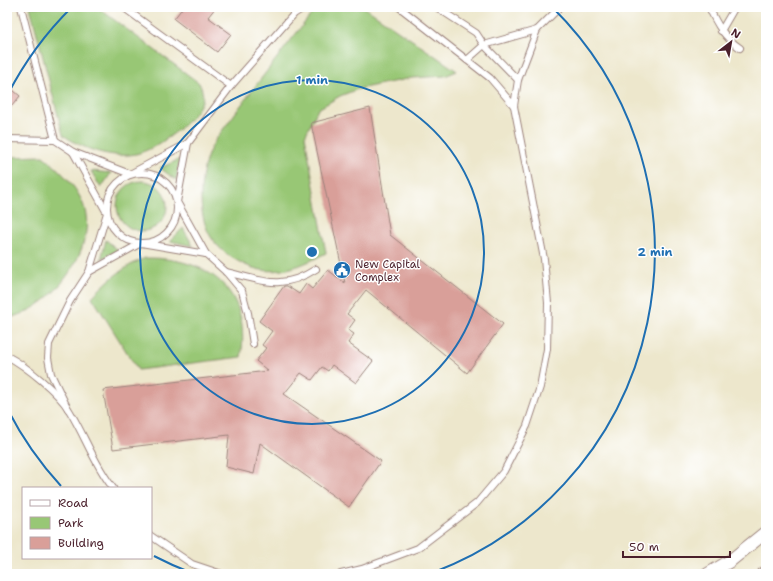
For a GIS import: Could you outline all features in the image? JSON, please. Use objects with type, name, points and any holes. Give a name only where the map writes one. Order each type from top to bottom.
[{"type":"street","points":[[708,574],[730,561],[766,532]]},
{"type":"lane","points":[[21,7],[55,140]]},
{"type":"lane","points":[[124,7],[231,86]]},
{"type":"lane","points":[[112,487],[101,473],[51,374],[48,358],[49,344],[70,301],[89,272],[107,213],[107,201],[112,190],[120,180],[188,143],[231,86],[294,10],[305,7]]},
{"type":"lane","points":[[399,7],[490,78],[514,106]]},
{"type":"lane","points":[[436,7],[476,34],[484,45],[518,80]]},
{"type":"lane","points":[[341,574],[362,569],[418,548],[477,503],[504,471],[527,426],[540,387],[547,349],[548,303],[544,259],[514,106],[518,80],[537,30],[560,7]]},
{"type":"lane","points":[[709,7],[725,37],[740,48]]},
{"type":"lane","points":[[721,31],[735,7]]},
{"type":"lane","points":[[467,60],[484,45],[537,30]]},
{"type":"lane","points":[[7,139],[55,140],[73,152],[130,174],[143,172],[160,178],[173,191],[177,202],[206,254],[226,272],[242,291],[248,313],[253,344]]},
{"type":"lane","points":[[89,272],[141,243],[153,241],[164,236],[172,226],[177,215],[177,202],[188,143]]},
{"type":"lane","points":[[73,152],[107,213],[111,225],[118,234],[129,241],[206,254]]},
{"type":"lane","points":[[226,272],[272,283],[301,279],[316,269]]},
{"type":"lane","points":[[7,356],[45,384],[68,409]]},
{"type":"lane","points":[[152,537],[192,564],[222,574]]},
{"type":"green space","points":[[30,7],[97,7],[199,83],[203,96],[198,109],[174,134],[154,147],[136,154],[107,154],[79,145],[63,135]]},
{"type":"green space","points":[[320,7],[364,7],[457,71],[445,76],[412,78],[358,89],[340,96],[318,109],[305,136],[326,253],[293,268],[271,271],[259,270],[228,255],[210,236],[202,213],[201,200],[201,187],[205,163],[214,142],[221,132],[313,12]]},
{"type":"green space","points":[[43,156],[70,182],[80,197],[86,215],[84,240],[74,266],[48,298],[23,313],[7,319],[7,157]]},
{"type":"green space","points":[[180,159],[176,180],[160,168]]},
{"type":"green space","points":[[91,171],[111,173],[101,188]]},
{"type":"green space","points":[[137,181],[147,181],[160,188],[167,201],[167,211],[160,224],[147,231],[137,231],[128,227],[121,220],[117,211],[117,201],[121,192],[128,185]]},
{"type":"green space","points":[[183,228],[193,246],[170,241]]},
{"type":"green space","points":[[106,240],[118,250],[101,259]]},
{"type":"green space","points":[[145,258],[168,259],[188,264],[206,271],[221,282],[232,296],[240,313],[243,333],[241,357],[138,370],[92,297],[116,274]]},
{"type":"building","points":[[183,7],[216,7],[208,17],[231,34],[217,52],[174,19]]},
{"type":"building","points":[[7,85],[20,96],[7,112]]},
{"type":"building","points":[[370,108],[390,235],[503,324],[467,373],[366,290],[347,314],[355,320],[348,330],[354,334],[348,343],[373,361],[356,383],[332,365],[328,371],[322,367],[312,380],[301,373],[284,394],[381,461],[349,507],[260,443],[254,474],[226,467],[229,435],[113,449],[103,390],[268,371],[256,361],[266,348],[262,345],[272,331],[259,321],[284,286],[287,286],[299,294],[306,284],[312,289],[328,270],[345,283],[311,123]]},
{"type":"place","name":"New Capital Complex","points":[[342,270]]}]
